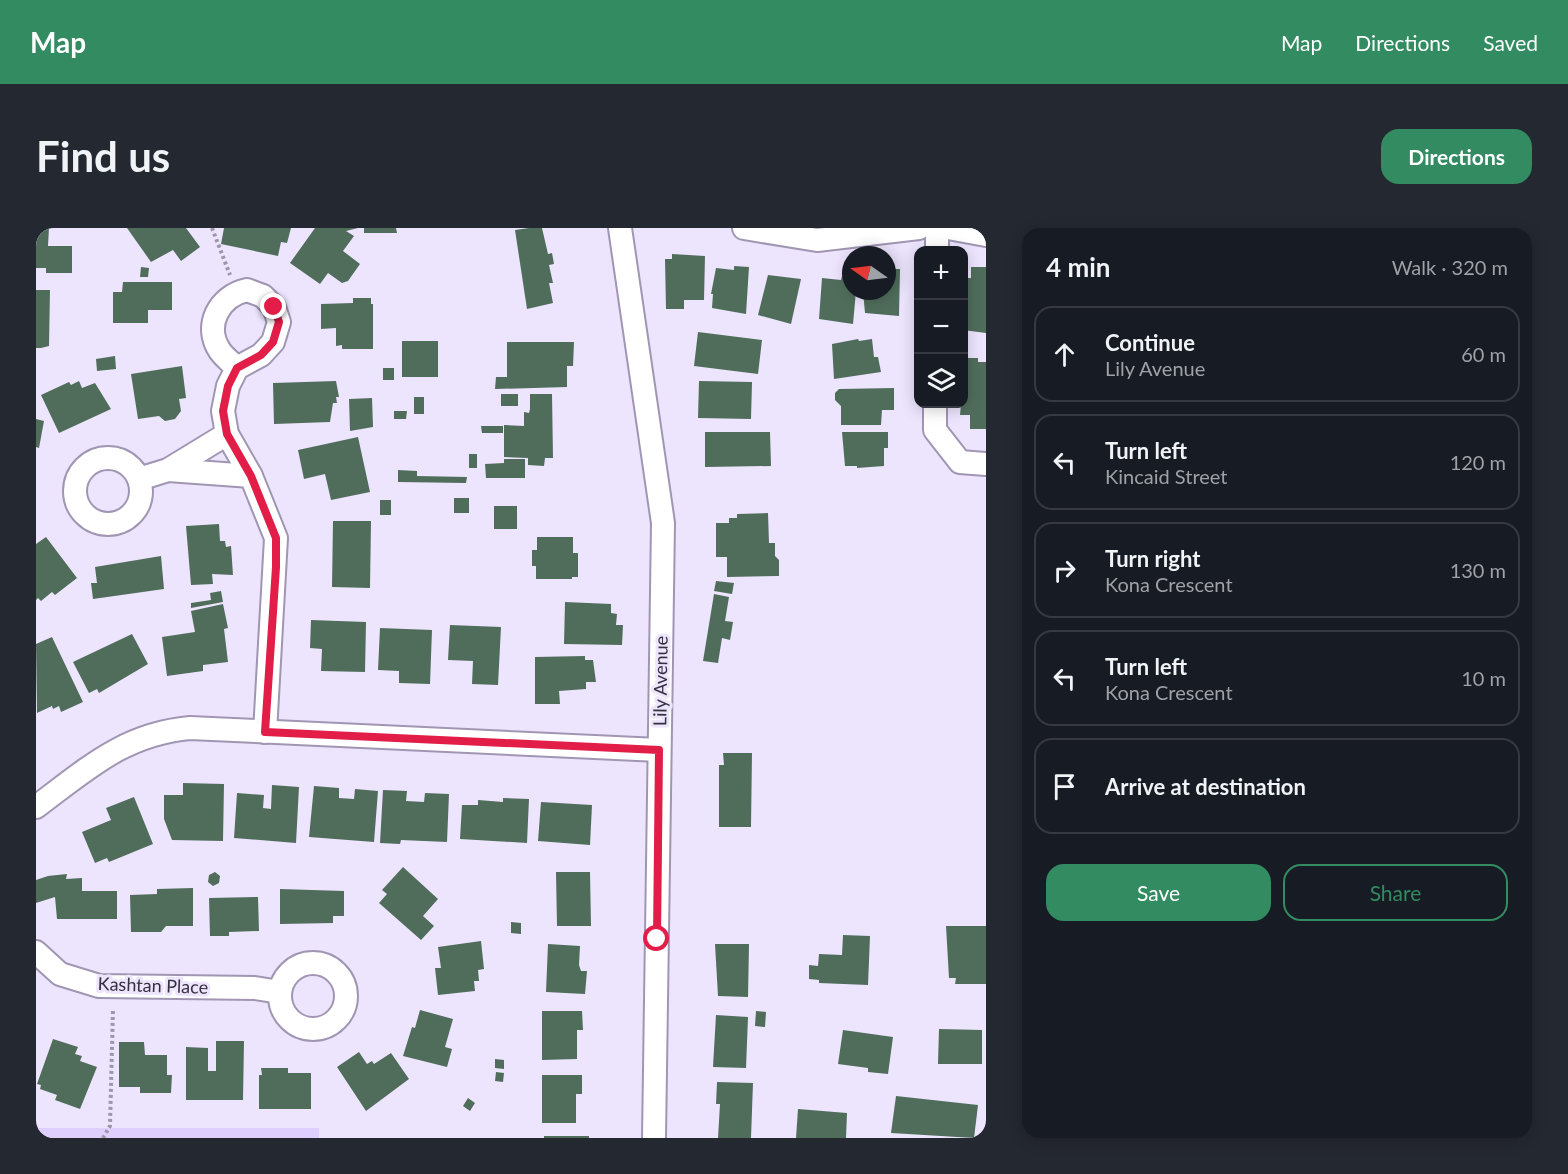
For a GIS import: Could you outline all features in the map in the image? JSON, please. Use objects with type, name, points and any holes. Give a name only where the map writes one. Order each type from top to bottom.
[{"type":"street","name":"Lily Avenue","points":[[621,228],[663,523],[654,1138]]},
{"type":"street","points":[[744,228],[817,240],[919,228]]},
{"type":"street","points":[[937,246],[938,228]]},
{"type":"street","points":[[948,228],[986,236]]},
{"type":"street","points":[[237,368],[220,351],[215,339],[214,322],[218,308],[236,292],[247,290],[263,296],[274,307],[279,322],[273,342],[261,355],[237,368],[228,386],[223,411],[227,434],[251,476],[276,538],[265,732]]},
{"type":"street","points":[[935,408],[934,430],[960,462],[986,464]]},
{"type":"street","points":[[139,479],[168,470],[227,434]]},
{"type":"street","points":[[168,470],[251,476]]},
{"type":"street","points":[[36,807],[117,747],[162,730],[190,728],[659,750]]},
{"type":"street","name":"Kashtan Place","points":[[36,952],[60,974],[99,986],[255,988],[280,992]]},
{"type":"path","points":[[213,228],[236,292]]},
{"type":"path","points":[[104,1138],[110,1126],[114,986]]},
{"type":"shaded area","points":[[36,1128],[319,1128],[319,1138],[36,1138]]},
{"type":"building","points":[[36,228],[49,228],[48,246],[72,246],[72,273],[46,273],[46,268],[36,268]]},
{"type":"building","points":[[127,228],[186,228],[200,247],[181,261],[173,250],[151,262]]},
{"type":"building","points":[[224,228],[291,228],[287,243],[281,242],[278,256],[221,244]]},
{"type":"building","points":[[315,228],[358,228],[346,231],[354,236],[343,251],[360,264],[348,281],[342,283],[328,273],[320,284],[290,263]]},
{"type":"building","points":[[364,228],[396,228],[397,233],[364,233]]},
{"type":"building","points":[[542,228],[548,254],[552,253],[554,264],[549,265],[553,283],[549,283],[553,303],[527,309],[515,230]]},
{"type":"building","points":[[672,254],[705,256],[704,300],[684,300],[684,309],[666,309],[665,259],[672,259]]},
{"type":"building","points":[[734,266],[749,267],[746,314],[712,308],[713,294],[711,294],[716,268],[734,270]]},
{"type":"building","points":[[141,267],[149,268],[148,277],[140,277]]},
{"type":"building","points":[[971,267],[986,267],[986,333],[968,331],[968,278],[971,278]]},
{"type":"building","points":[[896,269],[900,269],[899,316],[865,313],[864,300],[896,300]]},
{"type":"building","points":[[768,275],[801,279],[791,324],[758,315]]},
{"type":"building","points":[[842,276],[842,300],[855,300],[853,324],[819,319],[822,278],[841,280]]},
{"type":"building","points":[[123,282],[172,282],[172,310],[148,310],[148,323],[113,323],[113,292],[122,292]]},
{"type":"building","points":[[36,290],[50,290],[49,346],[41,348],[36,348]]},
{"type":"building","points":[[353,298],[371,298],[373,349],[342,349],[342,345],[336,346],[336,328],[321,329],[321,304],[353,303]]},
{"type":"building","points":[[698,332],[762,340],[758,374],[694,366]]},
{"type":"building","points":[[858,339],[859,341],[872,339],[874,357],[878,357],[881,372],[834,379],[832,344]]},
{"type":"building","points":[[402,341],[438,341],[438,377],[402,377]]},
{"type":"building","points":[[507,342],[574,342],[573,366],[567,366],[567,387],[495,389],[496,377],[507,377]]},
{"type":"building","points":[[115,356],[116,369],[97,371],[96,359]]},
{"type":"building","points":[[968,358],[978,358],[978,362],[986,362],[986,429],[970,429],[970,415],[960,415],[961,408],[968,408]]},
{"type":"building","points":[[182,366],[186,398],[179,399],[181,411],[175,419],[165,421],[159,416],[138,419],[131,374]]},
{"type":"building","points":[[383,368],[394,368],[394,380],[383,380]]},
{"type":"building","points":[[79,381],[82,388],[95,383],[111,409],[59,433],[41,395],[69,382],[71,385]]},
{"type":"building","points":[[336,381],[339,397],[336,397],[337,403],[333,403],[330,422],[274,424],[273,383]]},
{"type":"building","points":[[699,381],[752,382],[751,419],[698,418]]},
{"type":"building","points":[[894,388],[894,410],[882,410],[881,425],[841,425],[841,406],[835,400],[835,393],[839,389]]},
{"type":"building","points":[[501,394],[518,394],[518,406],[501,406]]},
{"type":"building","points":[[530,394],[552,394],[553,458],[545,458],[544,466],[528,465],[528,458],[504,457],[504,425],[524,426],[524,412],[529,413],[530,409]]},
{"type":"building","points":[[414,397],[424,397],[424,414],[414,414]]},
{"type":"building","points":[[372,398],[373,427],[350,431],[349,399]]},
{"type":"building","points":[[394,411],[407,411],[406,419],[394,419]]},
{"type":"building","points":[[36,419],[44,421],[39,448],[36,447]]},
{"type":"building","points":[[481,426],[503,426],[503,433],[482,433]]},
{"type":"building","points":[[705,432],[770,432],[771,466],[705,467]]},
{"type":"building","points":[[842,432],[888,432],[888,448],[884,448],[884,466],[857,468],[857,466],[845,466]]},
{"type":"building","points":[[358,437],[370,492],[331,500],[325,474],[304,479],[298,450]]},
{"type":"building","points":[[469,454],[477,454],[477,468],[469,468]]},
{"type":"building","points":[[504,459],[525,459],[525,478],[486,478],[485,464],[504,463]]},
{"type":"building","points":[[398,470],[417,471],[417,476],[467,477],[466,483],[398,482]]},
{"type":"building","points":[[454,498],[469,498],[469,513],[454,513]]},
{"type":"building","points":[[380,500],[391,500],[391,515],[380,515]]},
{"type":"building","points":[[494,506],[517,506],[517,529],[494,529]]},
{"type":"building","points":[[768,513],[769,543],[775,543],[775,556],[779,560],[779,576],[727,577],[727,557],[716,557],[716,523],[729,523],[729,518],[737,518],[737,514]]},
{"type":"building","points":[[333,521],[371,521],[370,588],[332,587]]},
{"type":"building","points":[[219,524],[220,541],[225,541],[226,547],[231,546],[233,575],[212,574],[213,584],[191,585],[186,526]]},
{"type":"building","points":[[46,537],[77,578],[55,595],[52,592],[41,601],[38,598],[36,600],[36,544]]},
{"type":"building","points":[[537,537],[573,537],[573,553],[578,553],[578,577],[536,579],[536,566],[532,566],[532,550],[537,550]]},
{"type":"building","points":[[161,556],[164,589],[93,599],[91,583],[97,583],[95,567]]},
{"type":"building","points":[[716,581],[734,583],[732,594],[714,591]]},
{"type":"building","points":[[221,591],[223,602],[191,608],[191,603],[211,600],[210,593]]},
{"type":"building","points":[[714,594],[729,597],[725,621],[733,622],[730,640],[722,638],[718,663],[703,661]]},
{"type":"building","points":[[565,602],[611,604],[611,613],[617,614],[616,625],[623,625],[622,645],[564,644]]},
{"type":"building","points":[[223,604],[228,628],[224,629],[228,662],[203,665],[203,671],[167,676],[162,637],[195,632],[191,611]]},
{"type":"building","points":[[311,620],[366,622],[365,672],[321,671],[322,649],[310,648]]},
{"type":"building","points":[[450,625],[501,627],[498,685],[472,684],[473,661],[448,660]]},
{"type":"building","points":[[380,628],[432,630],[430,684],[399,683],[399,671],[378,670]]},
{"type":"building","points":[[132,634],[148,664],[99,693],[97,689],[89,693],[73,662]]},
{"type":"building","points":[[52,637],[83,702],[61,712],[59,706],[53,709],[52,706],[37,713],[36,644]]},
{"type":"building","points":[[585,656],[585,660],[593,660],[596,682],[586,682],[586,689],[559,691],[560,704],[535,704],[535,657]]},
{"type":"building","points":[[723,753],[752,753],[751,827],[719,827],[719,765],[724,765]]},
{"type":"building","points":[[183,783],[224,784],[223,841],[172,840],[164,819],[164,795],[183,795]]},
{"type":"building","points":[[272,785],[299,787],[296,843],[234,838],[237,793],[264,795],[263,808],[271,809]]},
{"type":"building","points":[[314,786],[339,788],[339,798],[354,799],[355,789],[378,791],[374,842],[309,837]]},
{"type":"building","points":[[383,790],[407,791],[406,801],[424,802],[425,793],[449,794],[447,842],[401,840],[400,844],[380,843]]},
{"type":"building","points":[[134,797],[153,844],[109,862],[107,858],[95,863],[82,832],[111,820],[106,808]]},
{"type":"building","points":[[503,798],[529,799],[527,843],[460,839],[462,805],[478,805],[478,800],[503,802]]},
{"type":"building","points":[[541,802],[592,805],[590,845],[538,841]]},
{"type":"building","points":[[403,867],[438,899],[423,916],[434,926],[421,940],[379,903],[387,894],[382,890]]},
{"type":"building","points":[[215,872],[220,876],[219,883],[213,886],[208,882],[209,875]]},
{"type":"building","points":[[556,872],[590,872],[591,926],[557,926]]},
{"type":"building","points":[[67,874],[66,879],[82,878],[82,891],[117,891],[117,919],[57,919],[55,897],[36,903],[36,880]]},
{"type":"building","points":[[193,888],[193,926],[166,926],[161,932],[131,932],[130,895],[157,894],[157,889]]},
{"type":"building","points":[[280,889],[344,891],[344,916],[333,916],[333,923],[280,924]]},
{"type":"building","points":[[258,897],[259,931],[229,932],[229,936],[210,936],[209,898]]},
{"type":"building","points":[[511,922],[521,923],[521,934],[511,933]]},
{"type":"building","points":[[946,926],[986,926],[986,984],[955,984],[956,978],[949,978]]},
{"type":"building","points":[[843,935],[870,936],[868,985],[819,983],[819,980],[809,979],[809,965],[818,966],[819,954],[842,955]]},
{"type":"building","points":[[481,941],[484,969],[478,970],[479,981],[474,981],[475,991],[438,995],[435,968],[441,968],[438,947]]},
{"type":"building","points":[[548,944],[580,946],[579,965],[581,971],[587,971],[585,994],[546,992]]},
{"type":"building","points":[[715,944],[749,944],[748,997],[718,996]]},
{"type":"building","points":[[420,1010],[453,1019],[445,1047],[452,1049],[447,1067],[403,1056]]},
{"type":"building","points":[[542,1011],[582,1011],[583,1030],[577,1030],[577,1059],[542,1060]]},
{"type":"building","points":[[756,1011],[766,1012],[765,1027],[755,1026]]},
{"type":"building","points":[[716,1015],[748,1017],[746,1068],[713,1067]]},
{"type":"building","points":[[939,1029],[982,1030],[982,1064],[938,1064]]},
{"type":"building","points":[[843,1030],[893,1037],[888,1074],[868,1072],[868,1068],[838,1064]]},
{"type":"building","points":[[53,1039],[78,1047],[75,1054],[82,1056],[80,1061],[97,1067],[80,1109],[55,1100],[57,1095],[40,1089],[41,1085],[37,1084]]},
{"type":"building","points":[[216,1041],[244,1041],[243,1100],[186,1100],[186,1047],[208,1048],[208,1071],[216,1071]]},
{"type":"building","points":[[119,1042],[144,1042],[145,1055],[167,1055],[167,1075],[172,1075],[171,1093],[140,1093],[140,1087],[119,1087]]},
{"type":"building","points":[[359,1052],[367,1064],[372,1061],[374,1064],[391,1053],[409,1079],[366,1111],[337,1067]]},
{"type":"building","points":[[495,1059],[504,1060],[504,1069],[495,1068]]},
{"type":"building","points":[[261,1068],[288,1068],[288,1073],[311,1073],[311,1109],[259,1109]]},
{"type":"building","points":[[496,1072],[504,1073],[503,1082],[495,1081]]},
{"type":"building","points":[[542,1075],[582,1075],[582,1094],[576,1094],[576,1123],[542,1123]]},
{"type":"building","points":[[717,1082],[753,1083],[751,1138],[718,1138],[720,1104],[716,1104]]},
{"type":"building","points":[[896,1096],[978,1105],[974,1138],[891,1133]]},
{"type":"building","points":[[468,1098],[475,1103],[470,1111],[463,1106]]},
{"type":"building","points":[[798,1109],[847,1113],[846,1138],[796,1138]]},
{"type":"building","points":[[544,1136],[589,1136],[589,1138],[544,1138]]},
{"type":"route","points":[[274,307],[279,322],[273,342],[261,355],[237,368],[228,386],[223,411],[227,434],[251,476],[267,510],[276,538],[265,732],[659,750],[657,939]]}]
